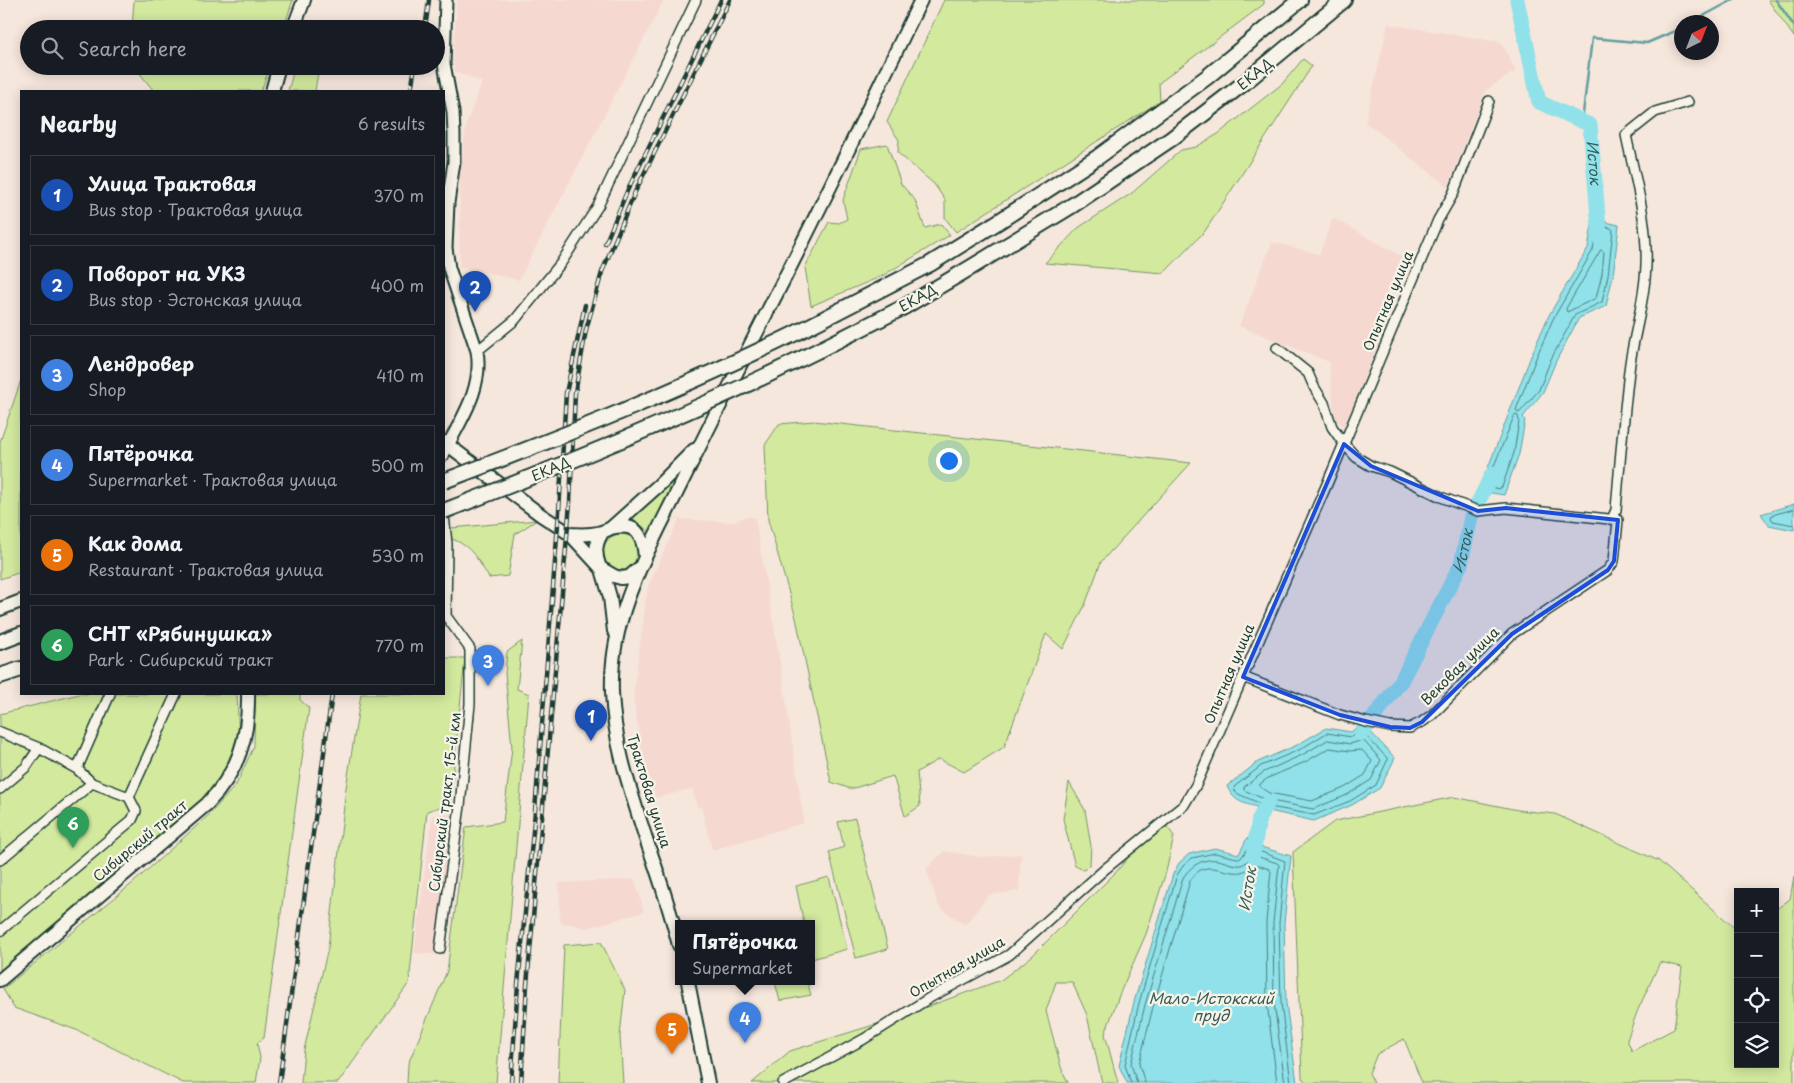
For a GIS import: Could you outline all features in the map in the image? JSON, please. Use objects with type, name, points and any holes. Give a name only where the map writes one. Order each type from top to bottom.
[{"type":"highway","name":"ЕКАД","points":[[445,481],[617,414],[756,352],[930,264],[1098,157],[1207,77],[1300,0]]},
{"type":"highway","name":"ЕКАД","points":[[445,511],[542,473],[740,388],[912,302],[1073,205],[1171,139],[1244,83],[1344,0]]},
{"type":"highway","points":[[0,642],[20,634]]},
{"type":"highway","points":[[0,676],[20,668]]},
{"type":"main road","points":[[296,20],[304,0]]},
{"type":"main road","points":[[615,643],[623,610],[642,562],[797,254],[921,0]]},
{"type":"main road","points":[[272,90],[276,75]]},
{"type":"main road","points":[[615,643],[610,597],[596,548],[598,540],[606,530],[659,485],[700,445]]},
{"type":"main road","points":[[445,448],[570,534],[600,567],[614,576],[621,578],[629,577],[642,562],[643,541],[632,528],[620,526],[584,535],[570,534]]},
{"type":"main road","points":[[0,609],[20,601]]},
{"type":"main road","name":"Трактовая улица","points":[[615,643],[612,690],[615,734],[624,773],[662,883],[675,930]]},
{"type":"main road","name":"Сибирский тракт","points":[[0,980],[200,810],[222,788],[242,744],[247,724],[248,695]]},
{"type":"main road","points":[[689,985],[708,1083]]},
{"type":"street","points":[[445,32],[446,0]]},
{"type":"street","points":[[477,351],[515,320],[561,263],[598,206],[696,0]]},
{"type":"street","points":[[445,69],[453,112],[454,134],[454,162],[448,203],[446,248],[449,268],[477,351],[479,370],[475,390],[466,412],[445,448]]},
{"type":"street","name":"Опытная улица","points":[[783,1083],[864,1039],[931,997],[1009,955],[1105,869],[1184,805],[1196,784],[1243,677],[1438,220],[1453,194],[1489,101]]},
{"type":"street","name":"Вековая улица","points":[[1243,677],[1340,716],[1390,727],[1410,728],[1422,722],[1443,704],[1512,634],[1608,570],[1614,561],[1615,520],[1624,413],[1631,356],[1641,314],[1646,266],[1645,229],[1626,135],[1655,112],[1688,102]]},
{"type":"street","points":[[1277,348],[1308,373],[1324,403],[1332,426],[1344,444],[1356,457],[1372,466],[1390,472],[1441,497],[1474,509],[1506,508],[1615,520]]},
{"type":"street","name":"Сибирский тракт, 15-й км","points":[[440,949],[460,806],[470,704],[470,649],[446,616],[447,544],[445,525]]},
{"type":"street","points":[[77,768],[110,695]]},
{"type":"street","points":[[129,798],[176,695]]},
{"type":"street","points":[[0,732],[39,748],[77,768],[92,783],[129,798],[136,811],[132,820],[0,931]]},
{"type":"street","points":[[0,789],[26,767],[39,748]]},
{"type":"street","points":[[0,860],[92,783]]},
{"type":"highlighted area","points":[[1344,444],[1371,466],[1478,511],[1506,508],[1618,520],[1614,561],[1608,570],[1512,634],[1422,722],[1410,728],[1390,727],[1340,715],[1243,677]]},
{"type":"shaded area","points":[[457,0],[664,0],[519,280],[459,267],[460,175],[466,124],[482,82],[455,72],[453,61]]},
{"type":"shaded area","points":[[1388,24],[1501,42],[1516,71],[1486,90],[1448,187],[1365,122]]},
{"type":"shaded area","points":[[1333,218],[1403,257],[1380,307],[1389,315],[1345,427],[1335,420],[1329,362],[1239,326],[1272,242],[1319,254]]},
{"type":"shaded area","points":[[745,517],[755,517],[783,679],[804,823],[712,850],[701,807],[697,808],[692,789],[656,798],[644,761],[634,705],[634,687],[648,586],[679,519],[732,522]]},
{"type":"shaded area","points":[[463,812],[443,955],[414,953],[432,815]]},
{"type":"shaded area","points":[[944,851],[982,857],[1021,854],[1019,891],[989,895],[965,925],[939,907],[926,869]]},
{"type":"shaded area","points":[[635,879],[644,912],[587,928],[560,922],[559,883]]},
{"type":"green space","points":[[134,0],[293,0],[286,20],[133,20]]},
{"type":"green space","points":[[944,0],[1264,0],[1264,4],[1159,83],[1160,101],[956,232],[945,218],[945,200],[934,184],[898,153],[899,140],[887,122]]},
{"type":"green space","points":[[1768,0],[1794,0],[1794,37]]},
{"type":"green space","points":[[1303,59],[1312,66],[1205,231],[1164,273],[1045,263],[1078,228],[1132,193],[1181,150],[1196,147],[1218,134],[1282,84]]},
{"type":"green space","points":[[141,75],[267,75],[261,90],[153,90]]},
{"type":"green space","points":[[292,75],[318,75],[315,90],[288,90]]},
{"type":"green space","points":[[887,144],[901,184],[915,200],[925,228],[941,224],[950,235],[882,276],[811,306],[805,267],[829,222],[839,223],[847,219],[843,200],[861,149]]},
{"type":"green space","points":[[20,383],[20,572],[0,579],[0,442]]},
{"type":"green space","points":[[814,421],[1191,463],[1101,562],[1085,605],[1063,649],[1046,634],[1004,747],[964,772],[939,759],[917,772],[920,806],[905,816],[893,776],[851,789],[831,782],[796,618],[768,520],[765,445],[779,424]]},
{"type":"green space","points":[[682,470],[650,533],[639,523],[629,518]]},
{"type":"green space","points":[[537,520],[515,534],[508,576],[489,578],[472,552],[461,543],[445,537],[445,532],[451,528]]},
{"type":"green space","points":[[621,534],[628,535],[634,539],[638,545],[638,559],[634,565],[628,569],[621,570],[614,569],[608,565],[604,559],[603,552],[604,545],[608,539],[614,535]]},
{"type":"green space","points":[[522,641],[517,689],[529,694],[496,1083],[407,1083],[408,1064],[447,971],[466,827],[503,822],[512,748],[505,673],[507,652]]},
{"type":"green space","points":[[445,658],[465,658],[450,804],[427,811],[409,983],[338,1083],[301,1083],[304,1050],[328,948],[346,788],[361,695],[445,695]]},
{"type":"green space","points":[[75,695],[237,695],[239,741],[224,774],[208,797],[0,973],[0,714]]},
{"type":"green space","points":[[255,695],[300,695],[300,700],[309,708],[264,1038],[257,1043],[260,1058],[256,1083],[183,1083],[79,1031],[14,1008],[3,989],[134,882],[210,814],[236,785],[254,746]]},
{"type":"green space","points":[[1069,782],[1085,810],[1091,846],[1090,864],[1084,870],[1075,866],[1063,819]]},
{"type":"green space","points":[[1454,797],[1518,810],[1555,814],[1659,861],[1734,927],[1734,1068],[1779,1068],[1779,907],[1790,899],[1794,876],[1794,1083],[1422,1083],[1404,1039],[1377,1054],[1369,1073],[1374,1083],[1306,1083],[1302,1077],[1293,852],[1335,821]],"holes":[[[1660,962],[1682,967],[1674,1029],[1632,1051],[1627,1040],[1637,1012]]]},
{"type":"green space","points":[[855,818],[888,949],[856,958],[829,852],[844,847],[838,822]]},
{"type":"green space","points":[[1166,825],[1174,836],[1166,872],[1146,934],[1120,993],[1105,1034],[1118,1083],[1102,1083],[1087,1015],[1072,982],[1056,982],[1046,1011],[1061,1067],[1068,1083],[752,1083],[790,1051],[896,1018],[1001,980],[1032,956],[1116,872],[1137,847]]},
{"type":"green space","points":[[829,877],[847,949],[815,958],[815,920],[803,920],[796,886]]},
{"type":"green space","points":[[601,942],[625,990],[620,1036],[623,1083],[558,1083],[564,945]]},
{"type":"green space","points":[[776,985],[808,985],[811,995],[780,1001]]},
{"type":"water","points":[[1593,219],[1619,225],[1613,276],[1606,306],[1579,318],[1556,361],[1543,392],[1523,417],[1525,420],[1519,454],[1504,495],[1479,491],[1548,317],[1588,248]]},
{"type":"water","points":[[1794,504],[1794,530],[1769,525],[1761,514]]},
{"type":"water","points":[[1366,727],[1395,758],[1380,788],[1352,805],[1314,821],[1269,811],[1262,819],[1255,817],[1257,807],[1239,801],[1229,791],[1227,786],[1258,762],[1297,745],[1326,728],[1351,732],[1356,728]]},
{"type":"water","name":"Мало-Истокский пруд","points":[[1252,834],[1260,838],[1261,847],[1291,856],[1284,923],[1286,1003],[1297,1083],[1127,1083],[1119,1066],[1134,1002],[1173,874],[1179,863],[1189,854],[1215,848],[1239,854],[1246,840]]},
{"type":"waterway","name":"Исток","points":[[1517,0],[1539,102],[1590,125],[1600,239]]},
{"type":"waterway","points":[[1705,15],[1733,0]]},
{"type":"waterway","points":[[1776,0],[1794,26]]},
{"type":"waterway","points":[[1582,122],[1592,38],[1647,43],[1674,31]]},
{"type":"waterway","name":"Исток","points":[[1361,734],[1401,681],[1461,564],[1471,517],[1492,474]]},
{"type":"waterway","name":"Исток","points":[[1253,855],[1259,819],[1268,802]]},
{"type":"railway","points":[[426,20],[429,0]]},
{"type":"railway","points":[[605,244],[628,189],[721,0]]},
{"type":"railway","points":[[521,1083],[527,985],[570,503],[575,393],[586,330],[602,272],[635,192],[730,0]]},
{"type":"railway","points":[[411,90],[414,75]]},
{"type":"railway","points":[[511,1083],[559,512],[566,393],[585,305]]},
{"type":"railway","points":[[279,1083],[332,695]]},
{"type":"place","name":"Поворот на УКЗ","points":[[475,312]]},
{"type":"place","name":"Лендровер","points":[[488,686]]},
{"type":"place","name":"Улица Трактовая","points":[[591,741]]},
{"type":"place","name":"СНТ «Рябинушка»","points":[[73,848]]},
{"type":"place","name":"Пятёрочка","points":[[745,1043]]},
{"type":"place","name":"Как дома","points":[[672,1054]]}]
